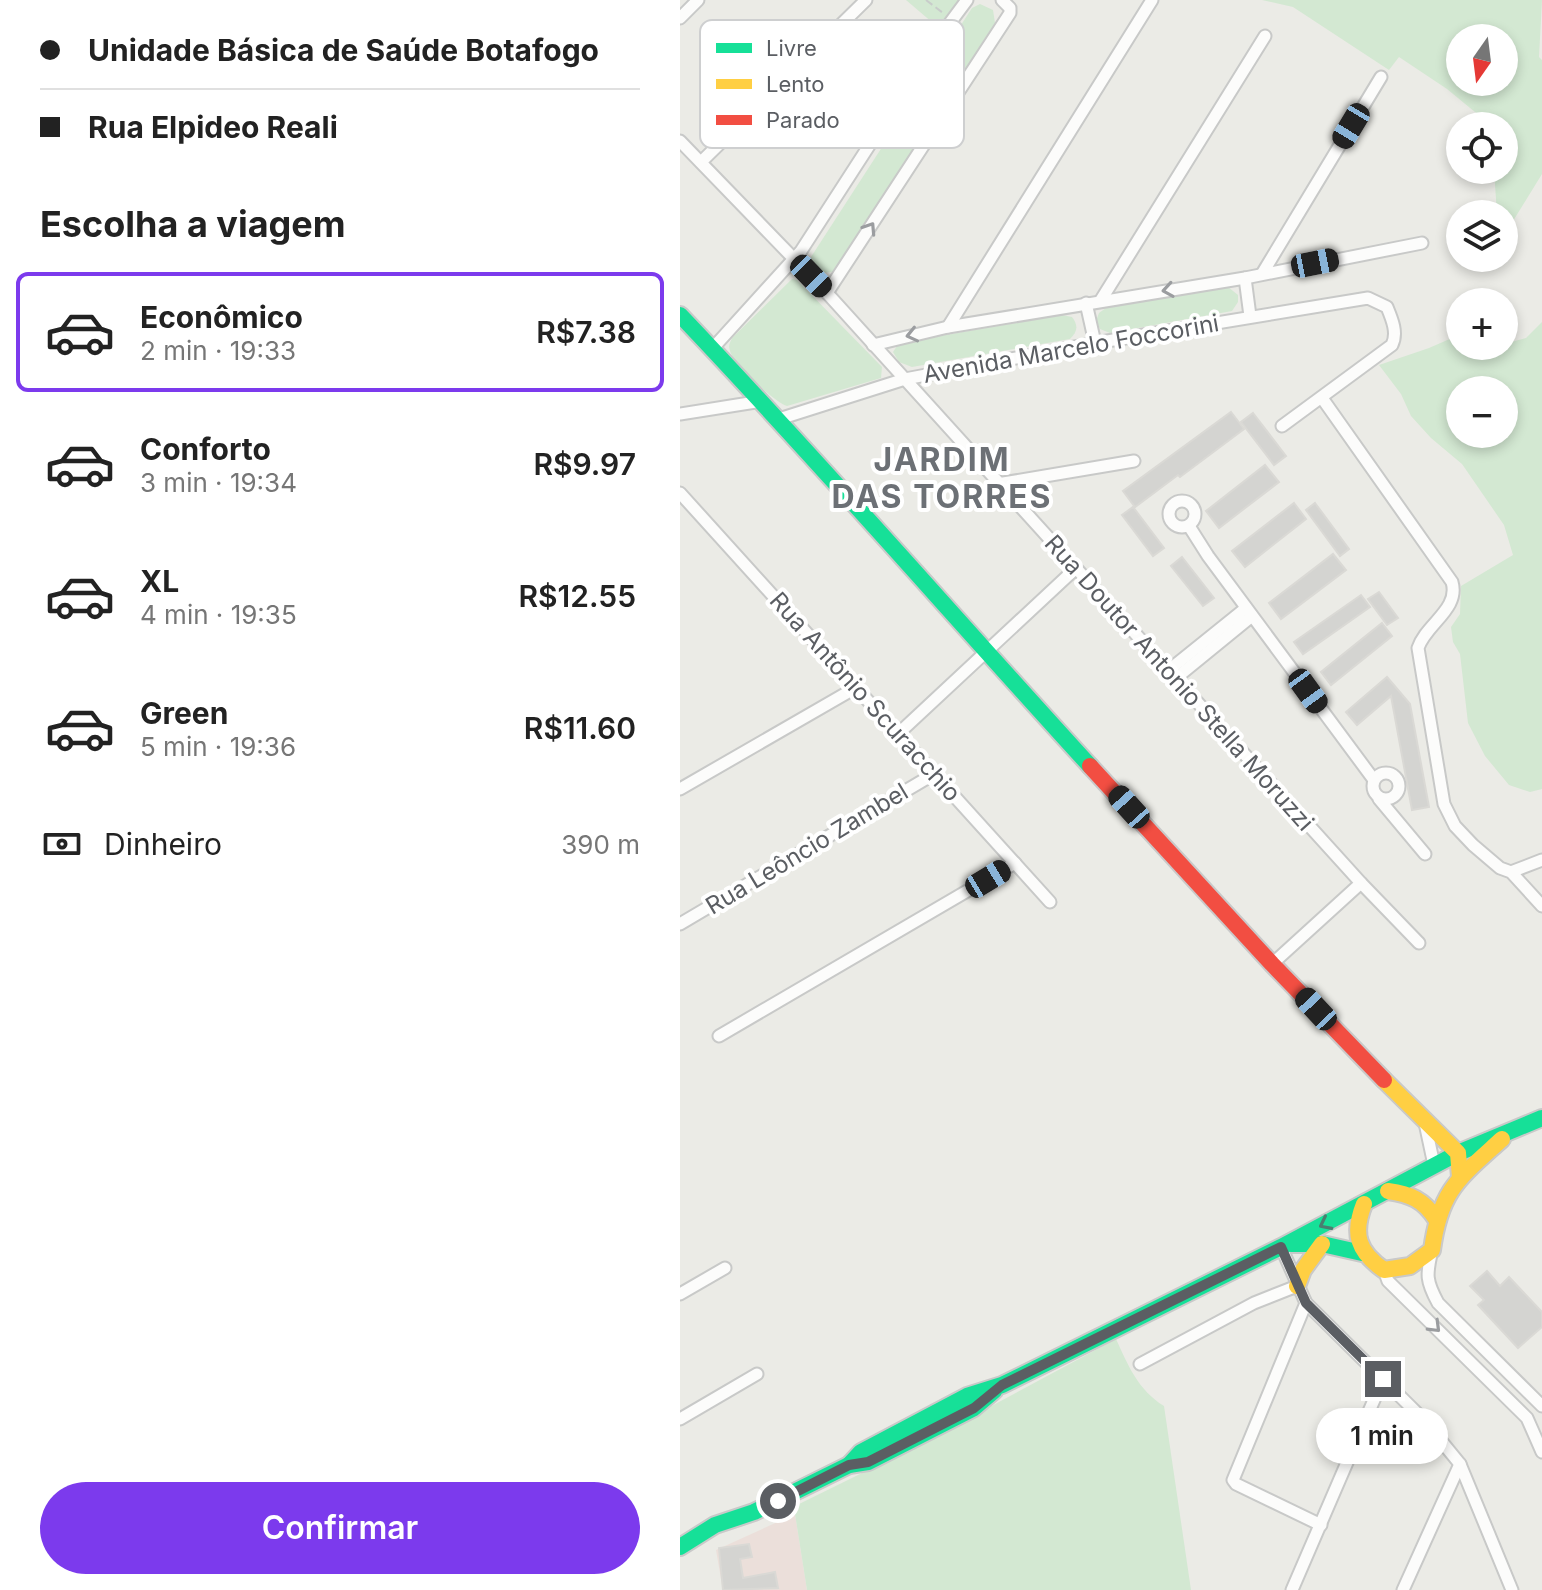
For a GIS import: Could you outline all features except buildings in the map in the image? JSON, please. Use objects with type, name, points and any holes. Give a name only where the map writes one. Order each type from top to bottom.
[{"type":"main road","points":[[680,315],[779,419],[1272,964],[1425,1123],[1458,1153],[1460,1177]]},
{"type":"main road","points":[[680,1550],[692,1550],[748,1521],[754,1512],[849,1465],[861,1452],[925,1417],[967,1396],[1002,1385],[1284,1245],[1458,1153],[1542,1118]]},
{"type":"main road","points":[[1284,1245],[1322,1244],[1362,1253],[1384,1270],[1404,1269],[1418,1263],[1432,1250],[1436,1219],[1460,1177],[1509,1132]]},
{"type":"main road","points":[[1388,1191],[1412,1194],[1429,1206],[1436,1219]]},
{"type":"main road","points":[[1362,1253],[1356,1233],[1364,1204]]},
{"type":"main road","points":[[1297,1286],[1303,1270],[1322,1244]]},
{"type":"street","points":[[680,18],[698,0]]},
{"type":"street","points":[[846,20],[866,0]]},
{"type":"street","points":[[952,20],[967,0]]},
{"type":"street","points":[[964,84],[1006,20],[1010,8],[1002,0]]},
{"type":"street","points":[[948,327],[1152,0]]},
{"type":"street","points":[[1101,300],[1265,36]]},
{"type":"street","points":[[1262,274],[1381,77]]},
{"type":"street","name":"Rua Doutor Antonio Stella Moruzzi","points":[[680,141],[827,293],[997,484],[1419,943]]},
{"type":"street","points":[[701,162],[715,148]]},
{"type":"street","points":[[713,348],[795,259],[867,148]]},
{"type":"street","points":[[827,293],[922,148]]},
{"type":"street","name":"Avenida Marcelo Foccorini","points":[[873,345],[948,327],[1245,278],[1422,243]]},
{"type":"street","points":[[1245,278],[1250,316]]},
{"type":"street","name":"Avenida Marcelo Foccorini","points":[[779,419],[905,379],[1250,316],[1368,298],[1376,300],[1387,307],[1394,323],[1395,339],[1382,355],[1322,398]]},
{"type":"street","points":[[1086,303],[1095,343]]},
{"type":"street","points":[[1282,426],[1322,398],[1452,582],[1455,591],[1453,602],[1421,640],[1418,648],[1444,804],[1455,826],[1484,856],[1511,872],[1542,906]]},
{"type":"street","points":[[680,414],[762,401]]},
{"type":"street","points":[[997,484],[1134,461]]},
{"type":"street","name":"Rua Antônio Scuracchio","points":[[680,493],[1050,902]]},
{"type":"street","points":[[1189,526],[1374,780],[1376,795],[1425,854]]},
{"type":"street","points":[[899,733],[1075,569]]},
{"type":"street","points":[[1173,674],[1249,612]]},
{"type":"street","points":[[680,789],[857,687]]},
{"type":"street","points":[[1374,780],[1382,773],[1397,778],[1402,825]]},
{"type":"street","name":"Rua Leôncio Zambel","points":[[680,924],[934,774]]},
{"type":"street","points":[[1376,795],[1380,799],[1390,799],[1399,788]]},
{"type":"street","points":[[1511,872],[1542,860]]},
{"type":"street","points":[[719,1036],[1015,863]]},
{"type":"street","points":[[1272,964],[1361,883]]},
{"type":"street","points":[[1425,1123],[1434,1165]]},
{"type":"street","points":[[1284,1245],[1306,1303],[1424,1420],[1460,1464],[1512,1590]]},
{"type":"street","points":[[1432,1250],[1427,1284],[1438,1303],[1542,1406]]},
{"type":"street","points":[[680,1294],[725,1268]]},
{"type":"street","points":[[1384,1270],[1388,1281],[1527,1418],[1542,1452]]},
{"type":"street","points":[[1140,1364],[1254,1303],[1297,1286]]},
{"type":"street","points":[[1306,1303],[1233,1478],[1234,1483],[1321,1525]]},
{"type":"street","points":[[680,1419],[757,1374]]},
{"type":"street","points":[[1292,1590],[1383,1379]]},
{"type":"street","points":[[1403,1590],[1460,1464]]},
{"type":"shaded area","points":[[795,1514],[807,1590],[723,1590],[716,1550]]},
{"type":"green space","points":[[906,0],[962,0],[947,20],[929,20]]},
{"type":"green space","points":[[1262,0],[1542,0],[1539,57],[1542,60],[1542,174],[1518,213],[1518,200],[1496,200],[1495,184],[1518,184],[1518,112],[1475,112],[1456,96],[1518,96],[1518,24],[1446,24],[1446,88],[1399,57],[1389,70],[1293,7]]},
{"type":"green space","points":[[980,4],[993,10],[995,23],[964,71],[964,20],[972,8]]},
{"type":"green space","points":[[881,148],[914,148],[834,272],[818,273],[812,266],[811,257]]},
{"type":"green space","points":[[792,279],[797,280],[882,367],[881,378],[787,406],[773,398],[746,373],[730,351],[732,338]]},
{"type":"green space","points":[[1228,287],[1238,295],[1238,302],[1232,311],[1110,333],[1100,329],[1096,321],[1099,313],[1106,308]]},
{"type":"green space","points":[[1062,315],[1072,317],[1076,323],[1076,331],[1070,339],[912,367],[899,362],[893,352],[899,343]]},
{"type":"green space","points":[[1542,322],[1542,789],[1530,792],[1509,785],[1485,756],[1468,723],[1460,654],[1453,642],[1451,627],[1460,614],[1461,586],[1513,555],[1504,525],[1462,464],[1411,416],[1401,394],[1379,365],[1446,341],[1446,360],[1518,360],[1518,340],[1526,338]]},
{"type":"green space","points":[[1116,1339],[1141,1385],[1164,1406],[1191,1590],[807,1590],[795,1514],[797,1505],[917,1446]]},
{"type":"traffic: fast","points":[[680,315],[1090,766]]},
{"type":"traffic: fast","points":[[849,1465],[861,1452],[967,1396],[1002,1385],[1281,1247],[1458,1153],[1542,1118]]},
{"type":"traffic: fast","points":[[1291,1244],[1322,1244],[1362,1253]]},
{"type":"traffic: fast","points":[[680,1547],[715,1525],[754,1512],[849,1465],[868,1462],[974,1408],[994,1391]]},
{"type":"traffic: slow","points":[[1384,1080],[1458,1153],[1460,1177]]},
{"type":"traffic: slow","points":[[1364,1204],[1358,1233],[1368,1256],[1384,1270],[1410,1266],[1432,1250],[1440,1213],[1454,1187],[1502,1139]]},
{"type":"traffic: slow","points":[[1388,1191],[1416,1199],[1436,1219]]},
{"type":"traffic: slow","points":[[1297,1286],[1303,1270],[1322,1244]]},
{"type":"traffic: jam","points":[[1090,766],[1272,964],[1384,1080]]},
{"type":"district","name":"JARDIM DAS TORRES","points":[[942,478]]},
{"type":"route","points":[[778,1501],[849,1465],[868,1462],[974,1408],[1002,1385],[1281,1247],[1306,1303],[1383,1379]]}]
